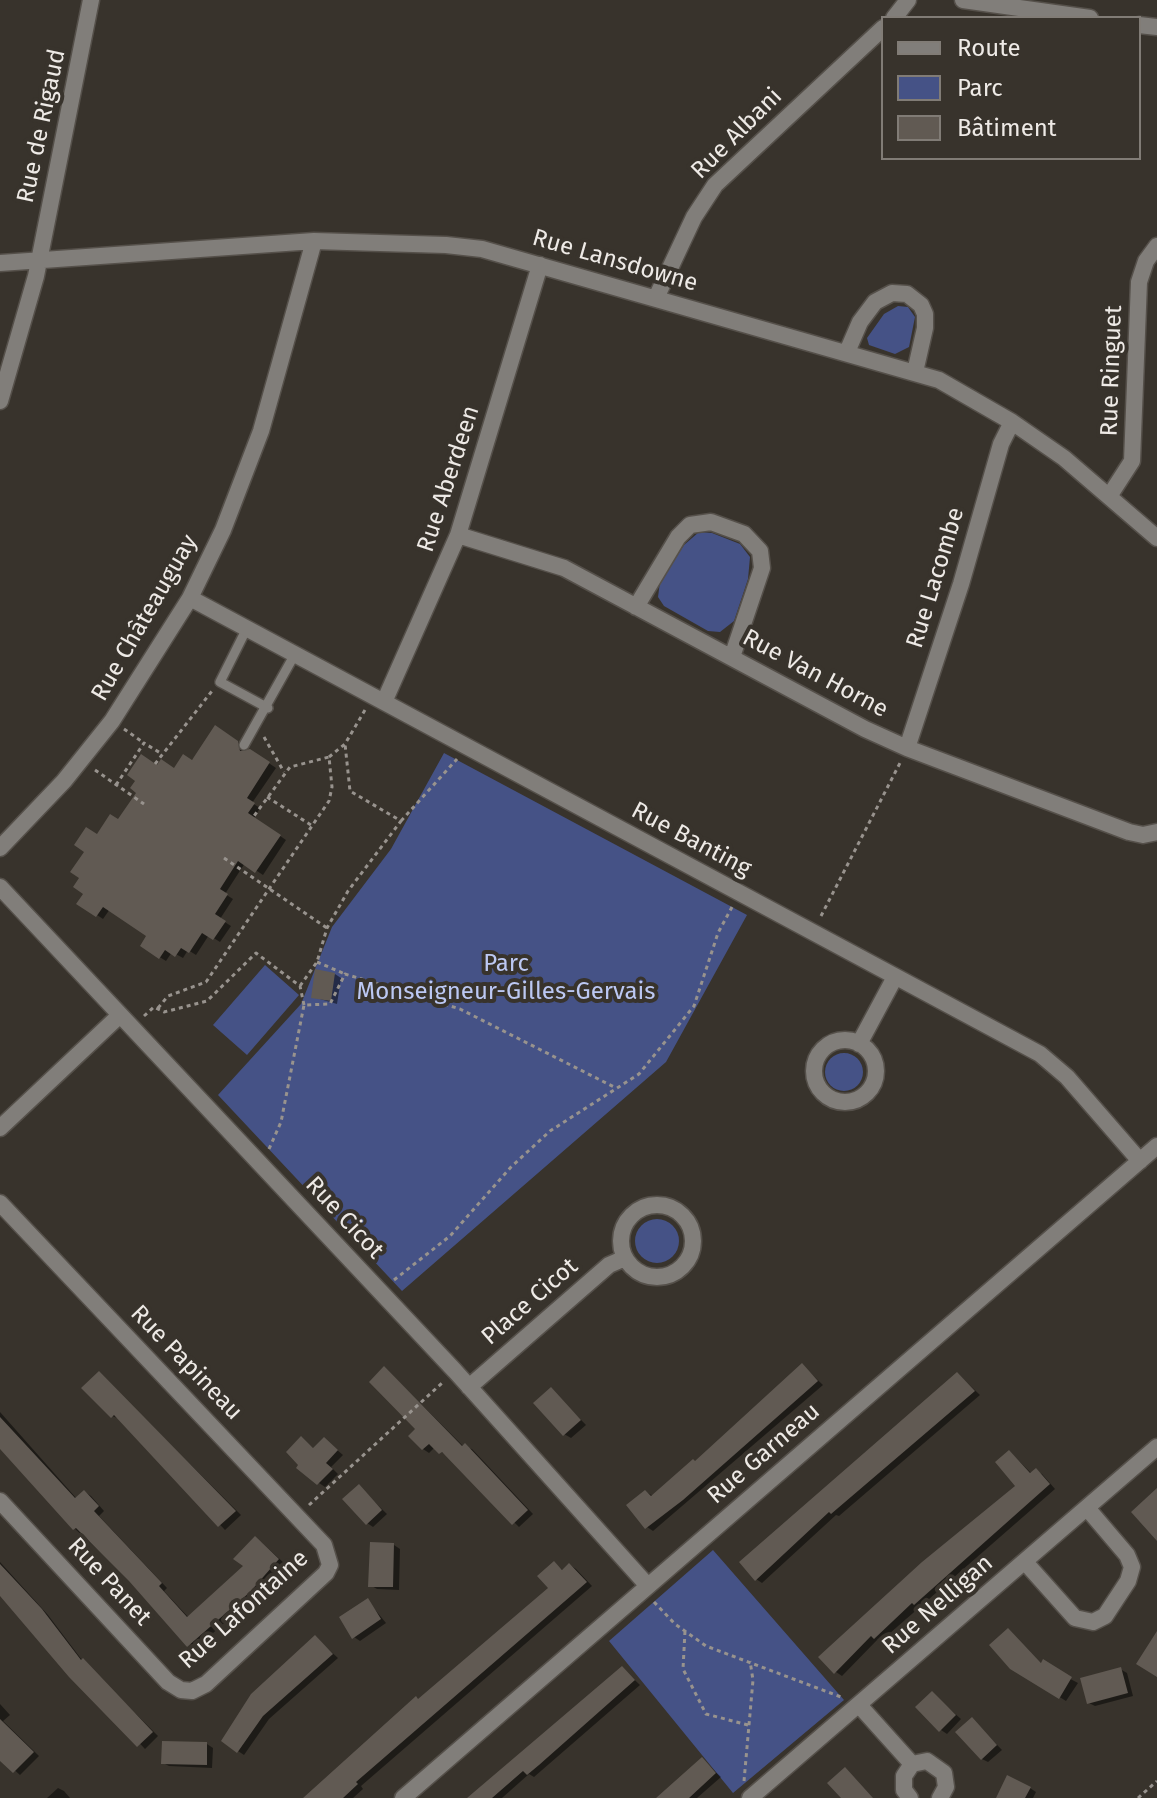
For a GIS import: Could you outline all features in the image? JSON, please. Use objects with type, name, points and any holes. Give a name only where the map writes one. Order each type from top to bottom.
[{"type":"street","name":"Rue de Rigaud","points":[[0,401],[17,352],[39,260],[91,0]]},
{"type":"street","points":[[896,16],[908,0]]},
{"type":"street","points":[[963,0],[1076,16]]},
{"type":"street","name":"Rue Albani","points":[[656,298],[694,217],[715,185],[881,30]]},
{"type":"street","name":"Rue Lansdowne","points":[[0,263],[314,241],[459,246],[540,265],[915,372],[965,394],[1012,422],[1110,495],[1157,538]]},
{"type":"street","name":"Rue Châteauguay","points":[[0,848],[64,781],[112,721],[190,598],[223,530],[261,431],[314,241]]},
{"type":"street","name":"Rue Ringuet","points":[[1110,495],[1132,461],[1139,282],[1146,261],[1157,246]]},
{"type":"street","name":"Rue Aberdeen","points":[[384,702],[458,535],[540,265]]},
{"type":"street","points":[[847,352],[860,322],[875,302],[892,293],[907,294],[921,305],[925,314],[915,372]]},
{"type":"street","name":"Rue Lacombe","points":[[904,755],[961,584],[1001,444],[1012,422]]},
{"type":"street","points":[[636,607],[678,537],[690,525],[711,522],[744,534],[757,545],[762,568],[732,657]]},
{"type":"street","name":"Rue Van Horne","points":[[458,535],[554,563],[732,657],[904,755],[1129,832],[1143,835],[1157,832]]},
{"type":"street","name":"Rue Banting","points":[[190,598],[1049,1061],[1076,1086],[1140,1161]]},
{"type":"street","name":"Rue Cicot","points":[[0,887],[469,1387],[645,1588]]},
{"type":"street","points":[[859,1044],[895,977]]},
{"type":"street","points":[[0,1128],[120,1015]]},
{"type":"street","name":"Rue Garneau","points":[[403,1798],[1157,1146]]},
{"type":"street","name":"Rue Papineau","points":[[0,1203],[298,1516],[327,1548],[330,1561]]},
{"type":"street","points":[[666,1205],[686,1219],[691,1229],[691,1252],[677,1270],[667,1276],[644,1274],[625,1258],[621,1236],[624,1225],[641,1208],[666,1205]]},
{"type":"street","name":"Place Cicot","points":[[469,1387],[609,1265],[625,1258]]},
{"type":"street","name":"Rue Nelligan","points":[[747,1791],[859,1705],[1157,1447]]},
{"type":"street","name":"Rue Panet","points":[[0,1501],[168,1682],[186,1691]]},
{"type":"street","points":[[1025,1562],[1075,1618],[1089,1623],[1105,1616],[1128,1581],[1132,1567],[1127,1555],[1087,1508]]},
{"type":"street","name":"Rue Lafontaine","points":[[186,1691],[206,1684],[326,1573],[330,1561]]},
{"type":"street","points":[[859,1705],[912,1764]]},
{"type":"street","points":[[912,1764],[927,1761],[940,1767],[947,1779],[940,1798]]},
{"type":"street","points":[[910,1798],[903,1783],[912,1764]]},
{"type":"lane","points":[[247,628],[220,682],[268,708]]},
{"type":"lane","points":[[244,745],[268,708],[295,654]]},
{"type":"path","points":[[155,764],[220,682]]},
{"type":"path","points":[[254,816],[290,767],[329,757],[345,744],[365,708]]},
{"type":"path","points":[[123,729],[162,754]]},
{"type":"path","points":[[255,731],[264,736],[284,772]]},
{"type":"path","points":[[116,785],[144,743]]},
{"type":"path","points":[[345,744],[350,791],[401,821]]},
{"type":"path","points":[[819,920],[904,755]]},
{"type":"path","points":[[158,1008],[168,996],[206,982],[331,795],[329,757]]},
{"type":"path","points":[[300,986],[317,962],[327,928],[348,891],[401,821],[458,758]]},
{"type":"path","points":[[92,768],[144,804]]},
{"type":"path","points":[[267,797],[312,826]]},
{"type":"path","points":[[224,858],[327,928]]},
{"type":"path","points":[[391,1282],[450,1236],[511,1167],[550,1131],[639,1074],[694,1006],[718,933],[733,906]]},
{"type":"path","points":[[143,1017],[154,1007],[164,1012],[207,1001],[256,953],[300,986],[304,1005],[281,1122],[268,1151]]},
{"type":"path","points":[[317,962],[345,974],[460,1009],[616,1088]]},
{"type":"path","points":[[304,1005],[330,1004],[345,974]]},
{"type":"path","points":[[298,1516],[446,1380]]},
{"type":"path","points":[[645,1588],[685,1631],[706,1646],[859,1705]]},
{"type":"path","points":[[685,1631],[683,1669],[706,1714],[748,1725]]},
{"type":"path","points":[[747,1791],[748,1725],[753,1680],[750,1661]]},
{"type":"path","points":[[1138,1798],[1157,1781]]},
{"type":"green space","points":[[898,306],[908,307],[915,317],[909,347],[895,354],[869,345],[867,338],[884,314]]},
{"type":"green space","points":[[699,532],[712,533],[740,544],[750,557],[748,579],[734,621],[720,632],[708,631],[664,606],[658,597],[660,582],[684,545]]},
{"type":"green space","name":"Parc Monseigneur-Gilles-Gervais","points":[[444,753],[747,915],[666,1062],[402,1291],[218,1095],[301,1004],[332,927],[391,849]]},
{"type":"green space","points":[[265,965],[299,995],[247,1055],[213,1025]]},
{"type":"green space","points":[[844,1053],[857,1059],[863,1072],[857,1085],[844,1091],[831,1085],[825,1072],[831,1059]]},
{"type":"green space","points":[[657,1219],[673,1225],[679,1241],[673,1257],[657,1263],[641,1257],[635,1241],[641,1225]]},
{"type":"green space","points":[[713,1550],[844,1700],[733,1793],[609,1641]]},
{"type":"building","points":[[215,725],[238,741],[240,751],[250,749],[270,762],[247,798],[255,803],[248,813],[281,835],[255,873],[238,861],[220,889],[228,894],[215,914],[226,921],[213,940],[202,933],[189,953],[181,948],[175,957],[165,950],[159,959],[140,946],[146,936],[103,907],[96,917],[76,904],[83,894],[73,887],[79,878],[70,872],[84,852],[74,845],[86,827],[97,834],[110,814],[118,819],[136,793],[130,788],[135,781],[127,775],[141,754],[157,765],[161,759],[174,768],[183,754],[192,760]]},
{"type":"building","points":[[315,969],[335,973],[331,1001],[311,998]]},
{"type":"building","points":[[802,1363],[818,1381],[683,1500],[645,1529],[626,1505],[645,1490],[651,1496],[693,1459],[695,1461]]},
{"type":"building","points":[[384,1366],[462,1446],[465,1443],[528,1510],[512,1525],[442,1452],[439,1454],[429,1444],[422,1450],[408,1436],[415,1429],[369,1382]]},
{"type":"building","points":[[99,1371],[236,1511],[218,1527],[114,1415],[111,1418],[81,1388]]},
{"type":"building","points":[[957,1372],[975,1391],[831,1514],[829,1512],[755,1581],[739,1562]]},
{"type":"building","points":[[551,1387],[581,1420],[563,1436],[533,1403]]},
{"type":"building","points":[[0,1417],[75,1498],[84,1490],[99,1506],[94,1511],[162,1583],[159,1586],[187,1617],[243,1566],[233,1559],[255,1536],[279,1559],[250,1592],[187,1647],[129,1581],[76,1528],[73,1530],[0,1449]]},
{"type":"building","points":[[301,1436],[313,1448],[324,1437],[338,1450],[326,1463],[333,1469],[317,1485],[296,1468],[298,1465],[286,1452]]},
{"type":"building","points":[[1009,1450],[1030,1473],[1036,1468],[1050,1484],[874,1639],[871,1636],[834,1674],[818,1657],[922,1562],[1015,1486],[995,1462]]},
{"type":"building","points":[[359,1484],[382,1510],[366,1525],[342,1499]]},
{"type":"building","points":[[1157,1488],[1157,1541],[1131,1512]]},
{"type":"building","points":[[370,1542],[394,1543],[393,1587],[368,1587]]},
{"type":"building","points":[[554,1561],[562,1570],[569,1563],[587,1582],[356,1782],[358,1784],[343,1798],[303,1798],[416,1696],[418,1699],[548,1588],[537,1576]]},
{"type":"building","points":[[0,1564],[42,1609],[81,1660],[83,1658],[153,1732],[137,1747],[69,1677],[0,1596]]},
{"type":"building","points":[[368,1598],[381,1619],[352,1639],[339,1617]]},
{"type":"building","points":[[1008,1628],[1041,1663],[1043,1659],[1072,1677],[1059,1699],[1010,1669],[989,1645]]},
{"type":"building","points":[[1157,1631],[1157,1677],[1136,1664]]},
{"type":"building","points":[[315,1635],[333,1654],[263,1716],[237,1753],[221,1741],[251,1694]]},
{"type":"building","points":[[622,1666],[635,1680],[539,1765],[527,1775],[523,1771],[492,1798],[467,1798]]},
{"type":"building","points":[[1121,1667],[1128,1693],[1087,1704],[1080,1678]]},
{"type":"building","points":[[932,1691],[956,1715],[939,1732],[915,1707]]},
{"type":"building","points":[[972,1717],[997,1745],[981,1760],[955,1732]]},
{"type":"building","points":[[0,1719],[34,1752],[13,1773],[0,1761]]},
{"type":"building","points":[[162,1741],[207,1742],[207,1765],[161,1764]]},
{"type":"building","points":[[702,1757],[716,1773],[689,1798],[656,1798]]},
{"type":"building","points":[[845,1767],[873,1798],[841,1798],[827,1783]]},
{"type":"building","points":[[1007,1775],[1031,1787],[1025,1798],[996,1798]]}]
